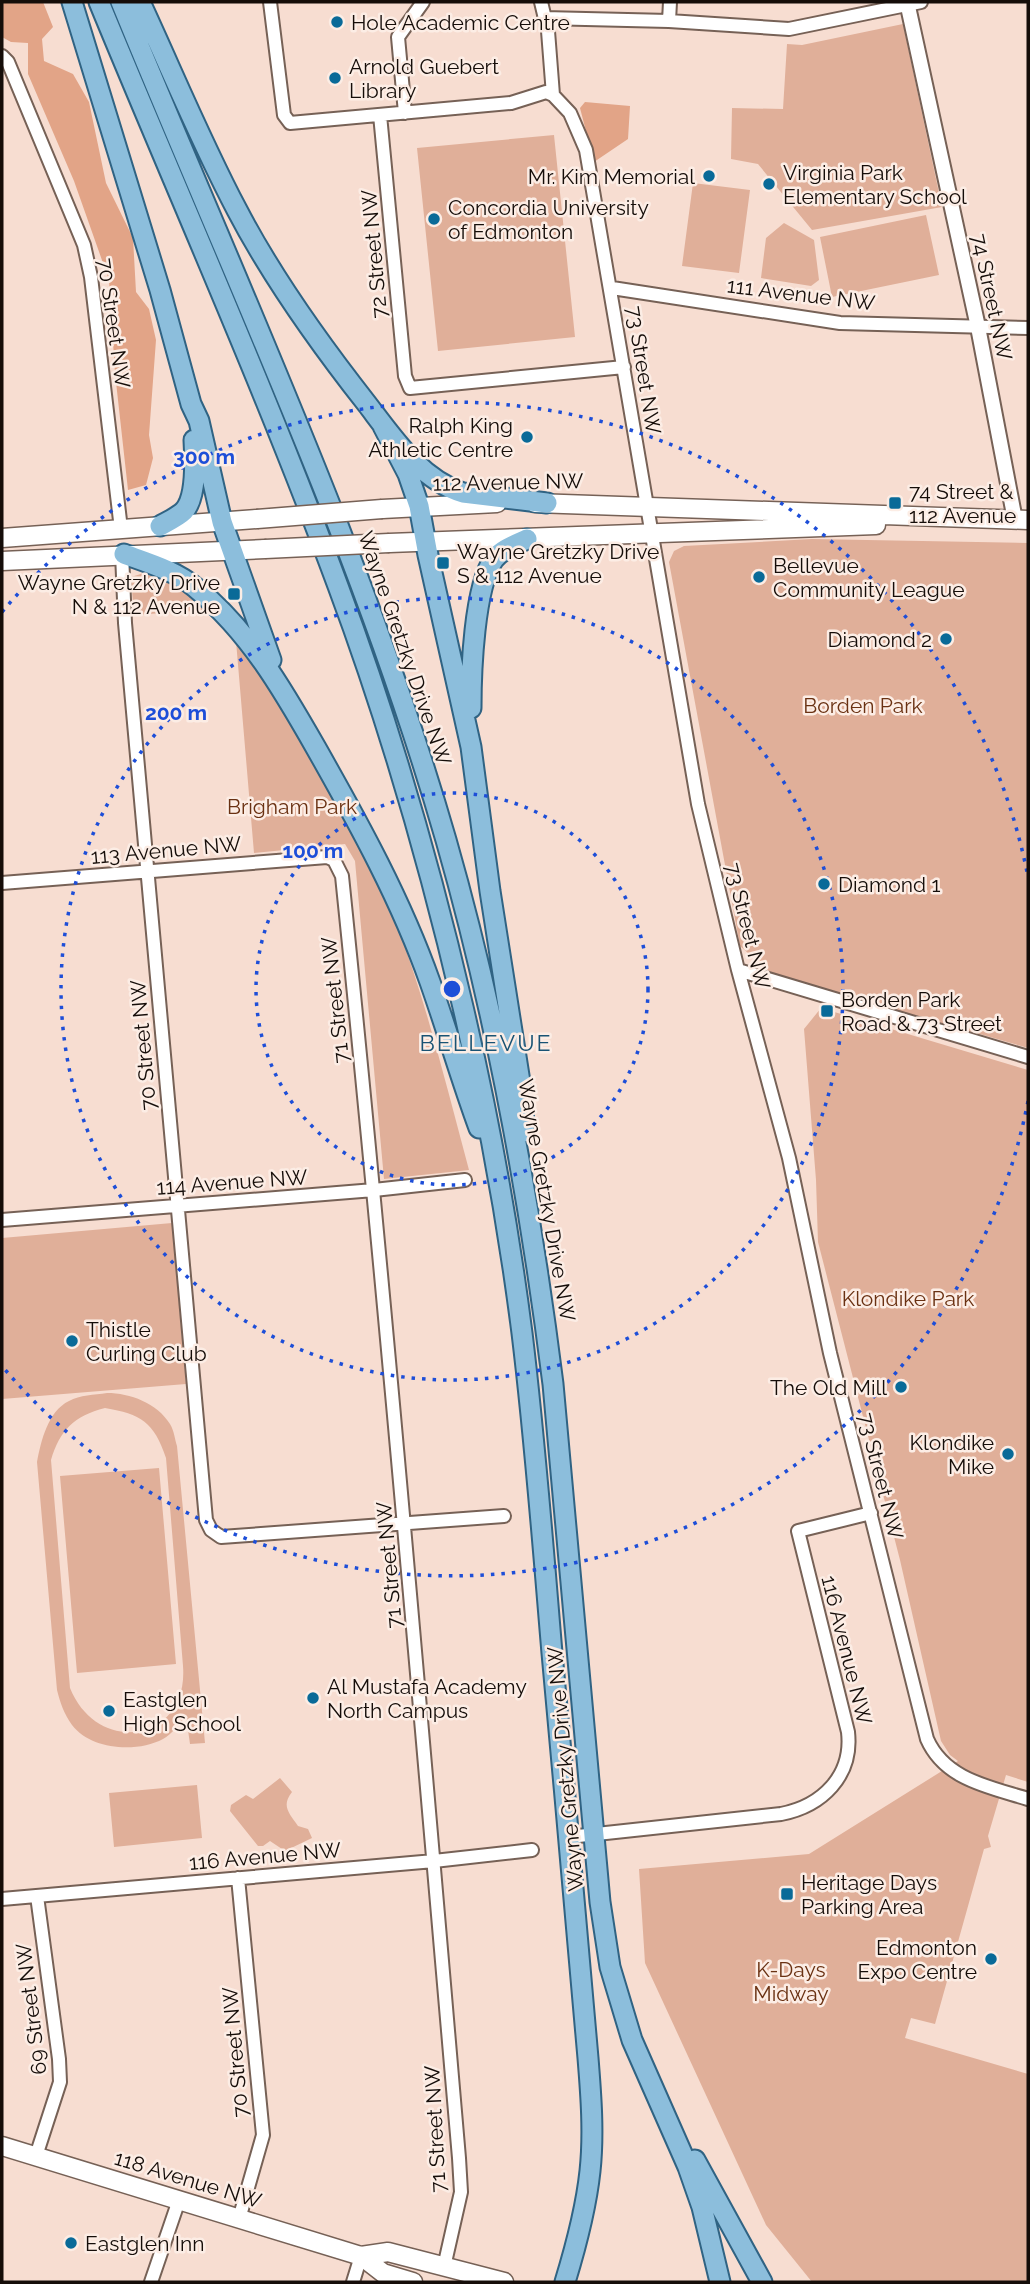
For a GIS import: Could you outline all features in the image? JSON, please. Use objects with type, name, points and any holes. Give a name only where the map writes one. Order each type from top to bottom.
[{"type":"main road","points":[[72,2],[160,290],[191,404],[199,421],[222,522],[281,685]]},
{"type":"main road","name":"Wayne Gretzky Drive NW","points":[[99,2],[340,590],[396,760],[463,1007],[499,1186],[522,1332],[592,2115],[587,2198],[565,2282]]},
{"type":"main road","name":"Wayne Gretzky Drive NW","points":[[121,2],[359,580],[446,841],[505,1083],[525,1189],[553,1384],[600,1902],[610,1967],[632,2040],[702,2207],[720,2282]]},
{"type":"main road","points":[[140,2],[236,209],[268,265],[297,310],[383,426],[435,481],[463,493],[547,503]]},
{"type":"main road","points":[[160,526],[184,511],[190,496],[195,464],[191,404]]},
{"type":"main road","points":[[383,426],[408,474],[419,506],[471,747],[496,932],[523,1101],[525,1189]]},
{"type":"main road","name":"112 Avenue NW","points":[[2,538],[419,506],[547,503],[1022,520]]},
{"type":"main road","points":[[2,561],[426,541],[1022,520]]},
{"type":"main road","points":[[471,747],[471,665],[485,579],[493,560],[527,539]]},
{"type":"main road","points":[[123,554],[174,574],[194,586],[250,643],[281,685],[372,846],[411,934],[430,982],[499,1186]]},
{"type":"main road","points":[[659,2099],[762,2282]]},
{"type":"main road","name":"118 Avenue NW","points":[[2,2146],[361,2256],[383,2273],[413,2282]]},
{"type":"main road","name":"118 Avenue NW","points":[[361,2256],[388,2252],[504,2282]]},
{"type":"street","points":[[270,2],[284,115],[287,121],[293,123],[511,103],[546,92],[554,95],[548,31],[541,2]]},
{"type":"street","points":[[405,113],[398,37],[423,2]]},
{"type":"street","points":[[669,21],[670,2]]},
{"type":"street","points":[[544,18],[669,21],[789,29],[912,3]]},
{"type":"street","name":"74 Street NW","points":[[912,3],[978,327],[1022,520]]},
{"type":"street","name":"70 Street NW","points":[[2,56],[8,62],[84,245],[121,529]]},
{"type":"street","name":"73 Street NW","points":[[554,95],[570,113],[586,150],[612,288],[646,506],[698,804],[738,970],[789,1158],[830,1353],[927,1740],[948,1769],[972,1781],[1028,1798]]},
{"type":"street","name":"72 Street NW","points":[[380,116],[405,376],[410,388],[624,367]]},
{"type":"street","name":"111 Avenue NW","points":[[612,288],[839,323],[1028,328]]},
{"type":"street","name":"70 Street NW","points":[[123,554],[125,623],[206,1520],[211,1530],[221,1538],[405,1524]]},
{"type":"street","name":"113 Avenue NW","points":[[2,883],[327,857],[334,860]]},
{"type":"street","name":"71 Street NW","points":[[334,860],[342,876],[374,1190],[461,2192],[444,2267]]},
{"type":"street","points":[[738,970],[1028,1057]]},
{"type":"street","name":"114 Avenue NW","points":[[2,1220],[374,1190],[465,1180]]},
{"type":"street","name":"116 Avenue NW","points":[[569,1837],[796,1811],[810,1806],[835,1783],[846,1764],[848,1732],[798,1531],[871,1513]]},
{"type":"street","points":[[405,1524],[504,1516]]},
{"type":"street","name":"116 Avenue NW","points":[[2,1899],[532,1850]]},
{"type":"street","name":"70 Street NW","points":[[238,1878],[262,2135],[239,2219]]},
{"type":"street","name":"69 Street NW","points":[[36,2157],[60,2082],[37,1896]]},
{"type":"street","points":[[152,2282],[179,2200]]},
{"type":"street","points":[[353,2282],[361,2256]]},
{"type":"green space","points":[[903,24],[942,207],[812,230],[758,164],[731,159],[732,108],[783,109],[787,44],[802,45]]},
{"type":"green space","points":[[554,135],[575,337],[438,351],[417,148]]},
{"type":"green space","points":[[693,183],[750,190],[739,273],[682,266]]},
{"type":"green space","points":[[926,215],[939,275],[832,297],[820,237]]},
{"type":"green space","points":[[784,223],[814,240],[819,280],[811,286],[761,278],[766,238]]},
{"type":"green space","name":"Borden Park","points":[[812,539],[1028,543],[1028,1048],[772,974],[740,946],[669,562],[674,551],[684,546]]},
{"type":"green space","name":"Brigham Park","points":[[144,573],[174,584],[175,581],[195,594],[228,626],[255,663],[351,823],[378,878],[409,959],[469,1170],[384,1179],[355,861],[345,844],[254,853],[236,641],[208,610],[134,615],[131,577]]},
{"type":"green space","name":"K-Days Midway","points":[[821,1008],[1028,1070],[1028,1782],[1006,1775],[988,1836],[991,1847],[984,1849],[935,2024],[911,2018],[905,2038],[1028,2074],[1028,2282],[812,2282],[766,2225],[645,1963],[639,1869],[809,1854],[958,1761],[950,1755],[941,1741],[900,1560],[818,1242],[804,1029]]},
{"type":"green space","points":[[172,1223],[186,1384],[2,1399],[2,1238]]},
{"type":"green space","points":[[107,1393],[125,1395],[158,1410],[170,1424],[177,1446],[205,1743],[190,1744],[186,1716],[163,1739],[152,1743],[128,1747],[102,1744],[91,1740],[72,1725],[59,1699],[37,1462],[43,1436],[51,1419],[62,1406],[82,1396]],"holes":[[[105,1408],[128,1413],[145,1422],[156,1436],[166,1458],[183,1666],[181,1692],[172,1711],[157,1725],[139,1731],[120,1731],[100,1724],[83,1710],[70,1688],[51,1460],[59,1440],[70,1426],[85,1415]]]},
{"type":"green space","points":[[159,1468],[176,1664],[77,1673],[60,1476]]},
{"type":"green space","points":[[280,1778],[292,1792],[287,1801],[289,1813],[298,1826],[308,1829],[312,1838],[285,1851],[270,1841],[258,1846],[230,1811],[231,1805],[246,1795],[253,1799]]},
{"type":"green space","points":[[197,1785],[202,1838],[114,1847],[109,1793]]},
{"type":"shaded area","points":[[2,2],[43,2],[53,27],[42,39],[44,61],[73,74],[89,102],[106,183],[133,238],[136,292],[149,309],[156,340],[149,435],[153,458],[146,485],[128,490],[115,373],[109,280],[74,181],[28,74],[28,43],[11,42],[2,37]]},
{"type":"shaded area","points":[[585,102],[630,106],[628,139],[594,162],[580,108]]},
{"type":"place","name":"Hole Academic Centre","points":[[337,22]]},
{"type":"place","name":"Arnold Guebert Library","points":[[335,78]]},
{"type":"place","name":"Mr. Kim Memorial","points":[[709,176]]},
{"type":"place","name":"Virginia Park Elementary School","points":[[769,184]]},
{"type":"place","name":"Concordia University of Edmonton","points":[[434,219]]},
{"type":"place","name":"Ralph King Athletic Centre","points":[[527,437]]},
{"type":"place","name":"74 Street & 112 Avenue","points":[[895,503]]},
{"type":"place","name":"Wayne Gretzky Drive S & 112 Avenue","points":[[443,563]]},
{"type":"place","name":"Bellevue Community League","points":[[759,577]]},
{"type":"place","name":"Wayne Gretzky Drive N & 112 Avenue","points":[[234,594]]},
{"type":"place","name":"Diamond 2","points":[[946,639]]},
{"type":"place","name":"Diamond 1","points":[[824,884]]},
{"type":"place","name":"Borden Park Road & 73 Street","points":[[827,1011]]},
{"type":"place","name":"Thistle Curling Club","points":[[72,1341]]},
{"type":"place","name":"The Old Mill","points":[[901,1387]]},
{"type":"place","name":"Klondike Mike","points":[[1008,1454]]},
{"type":"place","name":"Al Mustafa Academy North Campus","points":[[313,1698]]},
{"type":"place","name":"Eastglen High School","points":[[109,1711]]},
{"type":"place","name":"Heritage Days Parking Area","points":[[787,1894]]},
{"type":"place","name":"Edmonton Expo Centre","points":[[991,1959]]},
{"type":"place","name":"Eastglen Inn","points":[[71,2243]]},
{"type":"district","name":"BELLEVUE","points":[[486,1042]]},
{"type":"park label","name":"Klondike Park","points":[[908,1298]]}]
